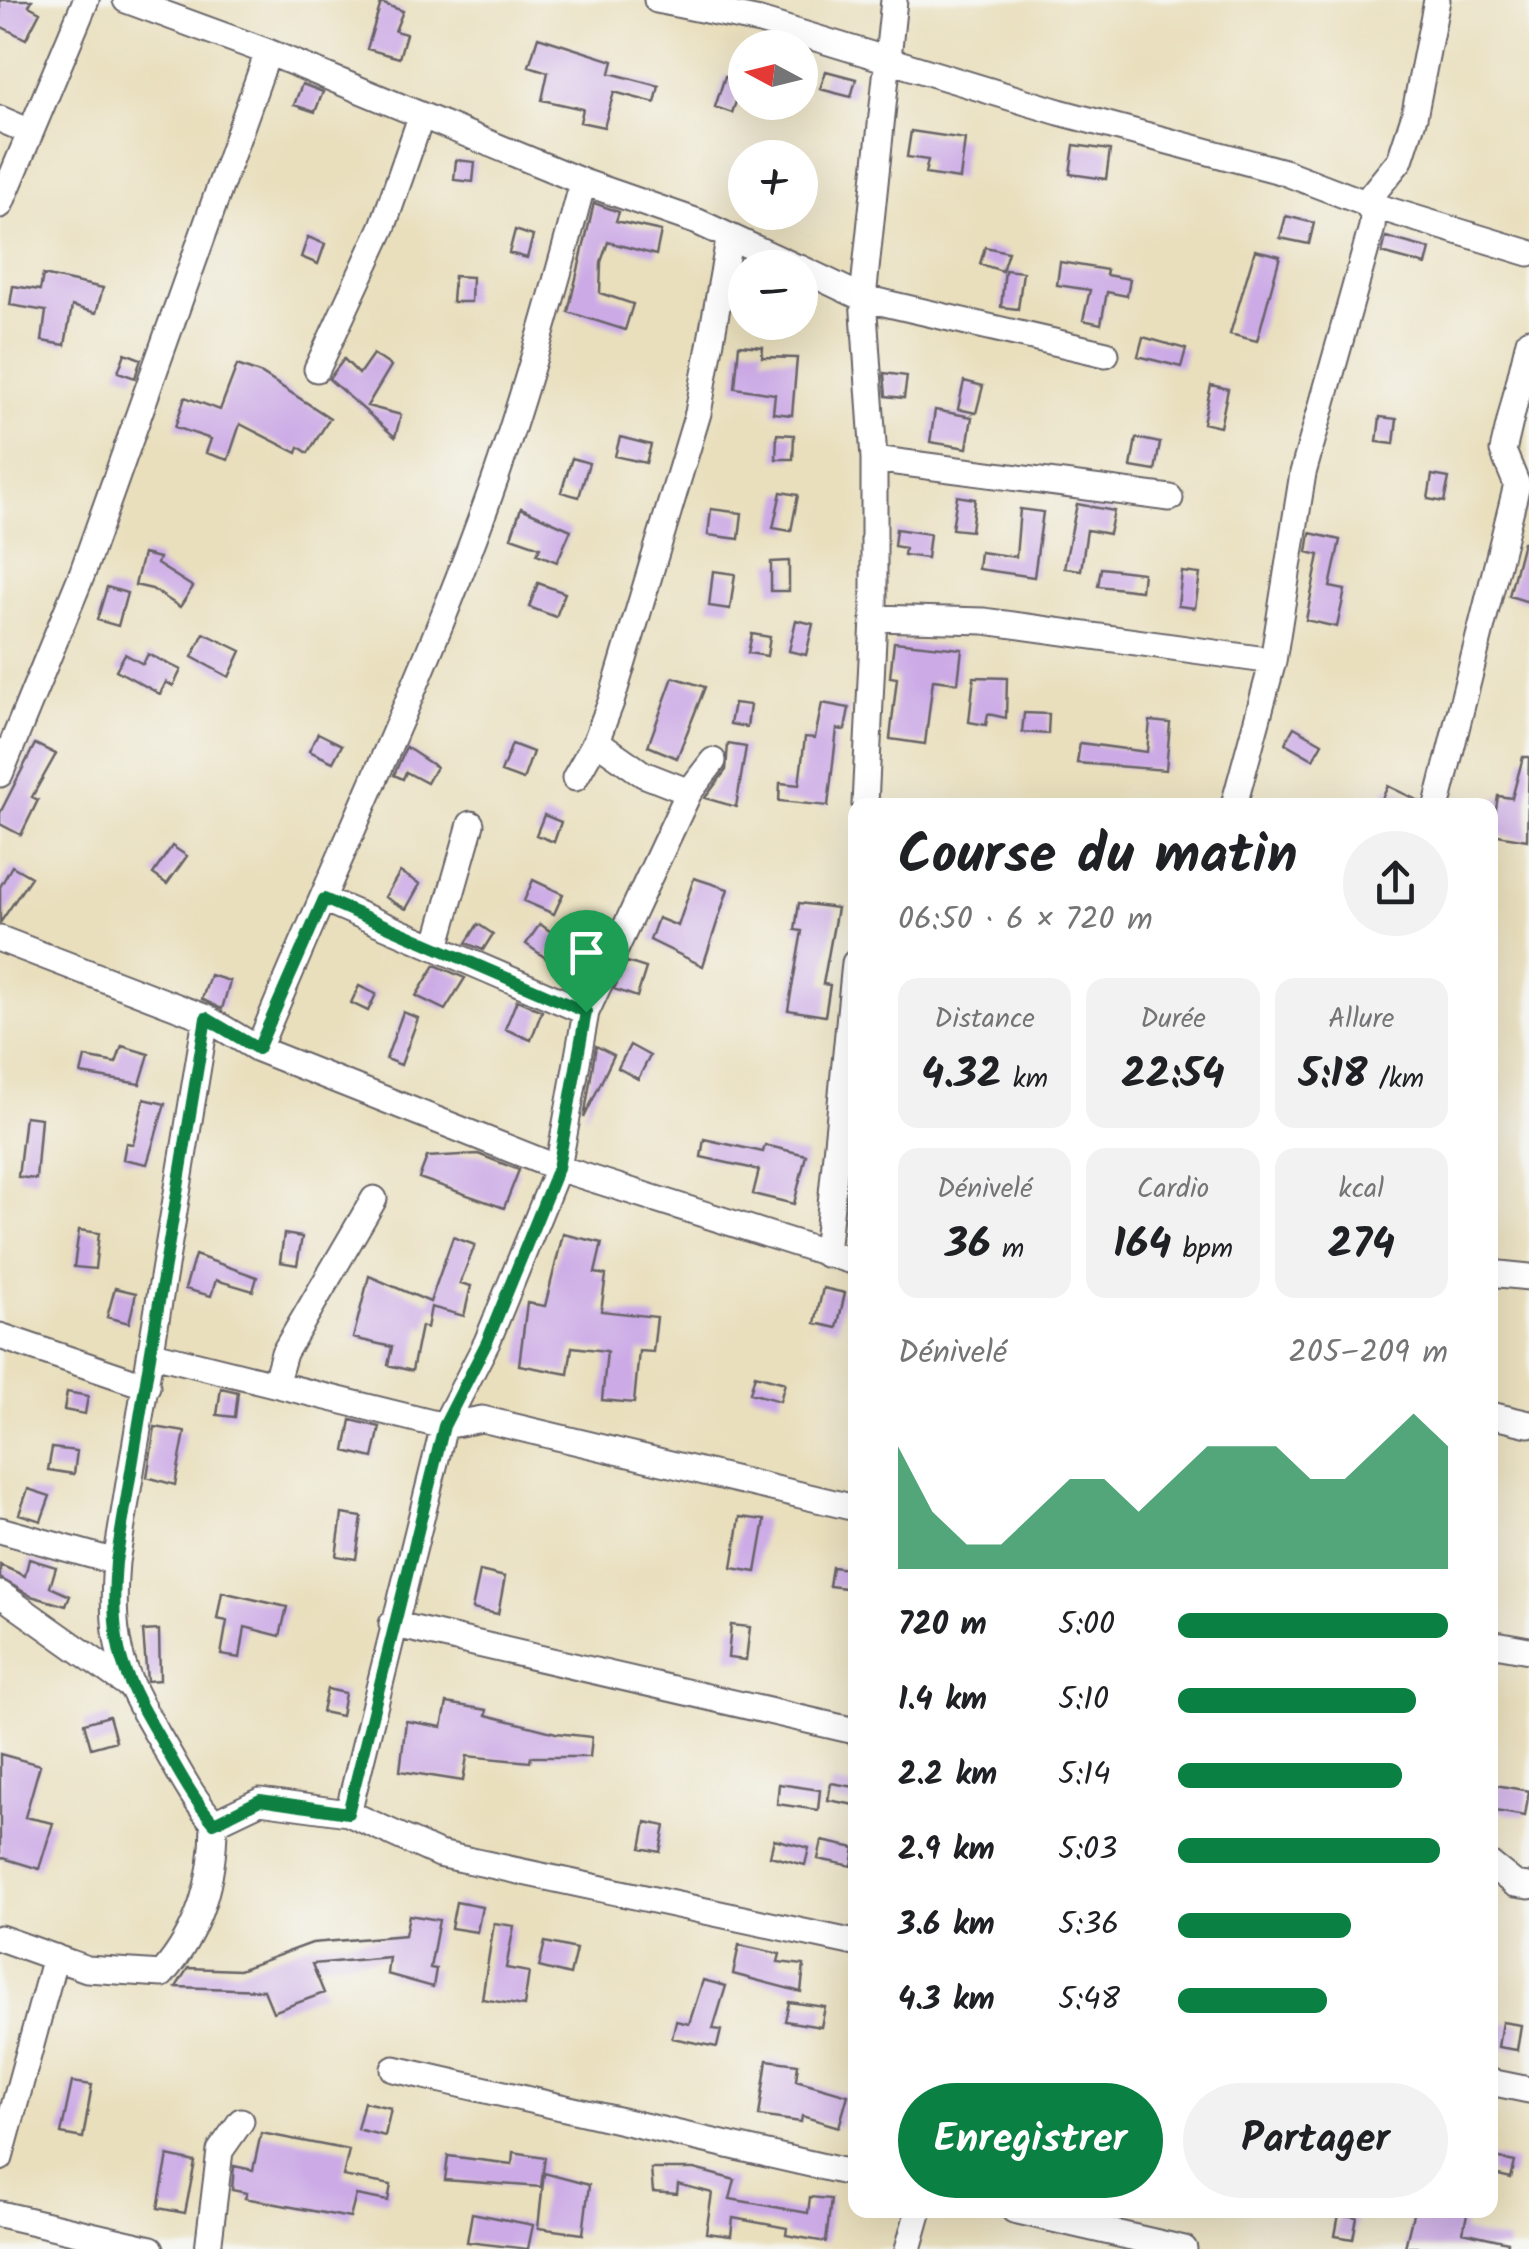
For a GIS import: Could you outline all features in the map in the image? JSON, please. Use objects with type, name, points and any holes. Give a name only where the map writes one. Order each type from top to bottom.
[{"type":"street","points":[[0,205],[86,0]]},
{"type":"street","points":[[126,0],[268,52],[583,182],[698,222],[754,250]]},
{"type":"street","points":[[657,0],[760,21],[1059,112],[1284,172],[1365,203],[1529,253]]},
{"type":"street","points":[[865,798],[874,618],[874,459],[863,298],[894,0]]},
{"type":"street","points":[[1365,203],[1400,160],[1414,116],[1437,0]]},
{"type":"street","points":[[0,774],[89,556],[268,52]]},
{"type":"street","points":[[318,369],[383,226],[420,117]]},
{"type":"street","points":[[0,119],[28,131]]},
{"type":"street","points":[[258,1049],[324,899],[496,476],[548,314],[583,182]]},
{"type":"street","points":[[1236,798],[1274,661],[1303,474],[1372,227],[1373,214],[1365,203]]},
{"type":"street","points":[[576,778],[596,742],[698,413],[729,240]]},
{"type":"street","points":[[818,277],[863,298],[1106,354]]},
{"type":"street","points":[[1440,798],[1523,488],[1502,451],[1529,341]]},
{"type":"street","points":[[874,459],[1170,498]]},
{"type":"street","points":[[874,618],[984,621],[1274,661]]},
{"type":"street","points":[[596,742],[644,774],[689,792]]},
{"type":"street","points":[[348,1813],[444,1426],[487,1342],[558,1168],[586,1012],[689,792],[713,761]]},
{"type":"street","points":[[436,947],[470,824]]},
{"type":"street","points":[[324,899],[586,1012]]},
{"type":"street","points":[[0,938],[206,1018],[258,1049],[558,1168],[848,1260]]},
{"type":"street","points":[[0,1938],[86,1969],[162,1974],[187,1945],[202,1909],[214,1858],[214,1823],[189,1794],[127,1684],[116,1648],[116,1562],[206,1018]]},
{"type":"street","points":[[826,1254],[848,1076]]},
{"type":"street","points":[[276,1382],[284,1353],[374,1199]]},
{"type":"street","points":[[1498,1274],[1529,1277]]},
{"type":"street","points":[[0,1336],[146,1386]]},
{"type":"street","points":[[153,1354],[444,1426],[482,1419],[848,1506]]},
{"type":"street","points":[[1498,1417],[1529,1424]]},
{"type":"street","points":[[0,1530],[116,1562]]},
{"type":"street","points":[[0,1594],[127,1684]]},
{"type":"street","points":[[392,1624],[848,1729]]},
{"type":"street","points":[[1498,1644],[1529,1650]]},
{"type":"street","points":[[214,1823],[260,1800],[348,1813],[439,1854],[848,1942]]},
{"type":"street","points":[[1498,1870],[1515,1884],[1529,1886]]},
{"type":"street","points":[[0,2158],[55,1957]]},
{"type":"street","points":[[394,2068],[848,2172]]},
{"type":"street","points":[[1498,2084],[1529,2090]]},
{"type":"street","points":[[208,2249],[220,2151],[241,2121]]},
{"type":"street","points":[[0,2214],[150,2249]]},
{"type":"street","points":[[908,2249],[918,2218]]},
{"type":"street","points":[[1049,2218],[1184,2249]]},
{"type":"building","points":[[0,0],[32,0],[29,6],[40,12],[26,39],[0,26]]},
{"type":"building","points":[[381,3],[403,11],[395,31],[406,34],[399,58],[367,49]]},
{"type":"building","points":[[538,37],[613,61],[610,73],[659,86],[655,103],[614,92],[604,127],[580,122],[583,109],[542,100],[548,72],[529,66]]},
{"type":"building","points":[[826,71],[856,79],[851,97],[820,89]]},
{"type":"building","points":[[725,76],[728,77],[728,112],[715,107]]},
{"type":"building","points":[[302,84],[323,92],[315,112],[294,105]]},
{"type":"building","points":[[911,131],[965,139],[960,179],[925,174],[928,160],[907,157]]},
{"type":"building","points":[[1074,145],[1110,150],[1106,179],[1070,174]]},
{"type":"building","points":[[456,160],[475,162],[473,182],[454,180]]},
{"type":"building","points":[[594,203],[619,212],[616,221],[661,231],[656,255],[608,242],[601,262],[600,293],[633,304],[625,330],[568,312]]},
{"type":"building","points":[[1286,216],[1314,223],[1309,244],[1280,238]]},
{"type":"building","points":[[515,230],[533,236],[527,258],[509,253]]},
{"type":"building","points":[[308,237],[325,244],[318,264],[301,257]]},
{"type":"building","points":[[1386,237],[1430,249],[1426,265],[1382,253]]},
{"type":"building","points":[[985,247],[1008,252],[1002,271],[980,264]]},
{"type":"building","points":[[1255,250],[1280,256],[1257,341],[1230,334]]},
{"type":"building","points":[[1060,262],[1107,270],[1106,275],[1130,279],[1127,296],[1107,292],[1101,324],[1083,320],[1090,290],[1057,285]]},
{"type":"building","points":[[1005,270],[1023,272],[1018,309],[1001,307]]},
{"type":"building","points":[[43,275],[103,288],[96,313],[72,306],[65,345],[42,341],[46,311],[10,305],[13,286],[40,290]]},
{"type":"building","points":[[454,276],[472,277],[471,302],[452,302]]},
{"type":"building","points":[[1143,337],[1186,349],[1181,367],[1138,356]]},
{"type":"building","points":[[739,345],[763,347],[762,357],[797,358],[792,415],[773,413],[775,394],[735,388]]},
{"type":"building","points":[[125,353],[141,359],[135,378],[118,372]]},
{"type":"building","points":[[373,354],[391,366],[367,406],[401,415],[395,437],[329,379],[344,359],[359,374]]},
{"type":"building","points":[[237,365],[262,374],[330,418],[308,453],[299,447],[297,453],[240,424],[228,460],[206,453],[211,439],[175,427],[185,397],[220,410]]},
{"type":"building","points":[[884,373],[907,376],[904,398],[886,396]]},
{"type":"building","points":[[964,381],[983,386],[976,413],[958,409]]},
{"type":"building","points":[[1211,385],[1228,389],[1220,427],[1203,423]]},
{"type":"building","points":[[935,410],[972,417],[967,448],[930,442]]},
{"type":"building","points":[[1380,417],[1397,419],[1394,444],[1377,442]]},
{"type":"building","points":[[777,434],[794,435],[793,459],[776,459]]},
{"type":"building","points":[[620,437],[651,445],[646,463],[615,456]]},
{"type":"building","points":[[1136,438],[1160,443],[1155,471],[1131,467]]},
{"type":"building","points":[[572,458],[589,463],[579,497],[561,492]]},
{"type":"building","points":[[1432,475],[1449,478],[1444,502],[1428,499]]},
{"type":"building","points":[[781,492],[798,495],[791,531],[773,528]]},
{"type":"building","points":[[957,496],[975,499],[971,531],[952,529]]},
{"type":"building","points":[[1077,504],[1114,511],[1109,534],[1087,530],[1081,570],[1064,568]]},
{"type":"building","points":[[521,508],[571,530],[557,562],[537,554],[540,547],[511,537]]},
{"type":"building","points":[[711,509],[742,513],[739,539],[708,535]]},
{"type":"building","points":[[1020,509],[1043,512],[1034,577],[978,569],[980,552],[1016,557]]},
{"type":"building","points":[[896,529],[930,534],[927,558],[904,555],[905,548],[894,546]]},
{"type":"building","points":[[1310,533],[1340,540],[1330,587],[1345,590],[1337,627],[1306,620],[1319,555],[1307,552]]},
{"type":"building","points":[[1523,542],[1529,542],[1529,602],[1509,596]]},
{"type":"building","points":[[143,554],[159,558],[157,564],[193,587],[180,607],[152,589],[135,585]]},
{"type":"building","points":[[789,561],[789,591],[771,591],[771,562]]},
{"type":"building","points":[[1101,568],[1143,573],[1141,591],[1098,586]]},
{"type":"building","points":[[713,571],[735,574],[730,609],[709,606]]},
{"type":"building","points":[[1182,572],[1200,574],[1195,608],[1178,606]]},
{"type":"building","points":[[538,583],[565,593],[556,617],[529,607]]},
{"type":"building","points":[[107,587],[127,593],[118,626],[97,620]]},
{"type":"building","points":[[796,620],[813,624],[806,655],[789,651]]},
{"type":"building","points":[[204,633],[241,651],[229,677],[192,657]]},
{"type":"building","points":[[752,634],[770,637],[767,656],[748,653]]},
{"type":"building","points":[[894,642],[962,649],[958,683],[933,680],[925,744],[890,739],[897,678],[890,677]]},
{"type":"building","points":[[125,654],[143,664],[148,654],[181,670],[173,686],[166,682],[160,694],[116,670]]},
{"type":"building","points":[[673,677],[705,687],[677,758],[648,746]]},
{"type":"building","points":[[974,677],[1007,678],[1006,718],[988,714],[986,725],[969,722]]},
{"type":"building","points":[[734,703],[750,705],[747,727],[730,724]]},
{"type":"building","points":[[822,703],[849,708],[845,730],[837,729],[828,806],[779,801],[780,783],[799,785],[805,737],[815,738]]},
{"type":"building","points":[[1024,713],[1049,714],[1048,734],[1022,732]]},
{"type":"building","points":[[1150,721],[1170,723],[1166,770],[1077,763],[1080,743],[1147,752]]},
{"type":"building","points":[[1294,727],[1322,743],[1313,759],[1285,743]]},
{"type":"building","points":[[318,733],[342,745],[333,762],[309,751]]},
{"type":"building","points":[[35,744],[56,754],[32,797],[38,800],[21,835],[0,824],[0,813]]},
{"type":"building","points":[[512,744],[533,752],[523,780],[501,772]]},
{"type":"building","points":[[728,744],[746,747],[736,807],[705,798],[726,770]]},
{"type":"building","points":[[406,747],[436,767],[427,783],[406,772],[403,779],[394,775]]},
{"type":"building","points":[[1523,757],[1529,757],[1527,840],[1498,835],[1498,796],[1512,798]]},
{"type":"building","points":[[1388,786],[1413,798],[1382,798]]},
{"type":"building","points":[[544,815],[561,822],[554,842],[536,835]]},
{"type":"building","points":[[172,846],[187,856],[167,884],[153,874]]},
{"type":"building","points":[[12,866],[31,877],[0,923],[0,887]]},
{"type":"building","points":[[400,872],[420,884],[406,909],[385,897]]},
{"type":"building","points":[[694,878],[728,889],[703,966],[650,940],[658,918],[678,926]]},
{"type":"building","points":[[533,880],[563,894],[554,914],[524,901]]},
{"type":"building","points":[[799,903],[837,908],[823,984],[830,985],[825,1016],[788,1010],[802,931],[795,930]]},
{"type":"building","points":[[478,924],[493,934],[483,950],[466,943]]},
{"type":"building","points":[[540,924],[561,939],[547,959],[526,944]]},
{"type":"building","points":[[627,962],[646,968],[637,997],[614,989]]},
{"type":"building","points":[[435,965],[465,978],[445,1010],[416,996]]},
{"type":"building","points":[[210,975],[230,981],[222,1009],[202,999]]},
{"type":"building","points":[[359,986],[376,994],[368,1011],[351,1003]]},
{"type":"building","points":[[517,1000],[542,1011],[531,1040],[505,1029]]},
{"type":"building","points":[[403,1012],[418,1018],[401,1065],[386,1059]]},
{"type":"building","points":[[630,1045],[650,1056],[638,1079],[618,1068]]},
{"type":"building","points":[[122,1046],[149,1054],[140,1084],[81,1074],[85,1057],[116,1063]]},
{"type":"building","points":[[596,1046],[614,1055],[584,1118]]},
{"type":"building","points":[[144,1099],[165,1104],[147,1164],[123,1159],[126,1143],[133,1144]]},
{"type":"building","points":[[25,1116],[41,1118],[36,1179],[18,1177]]},
{"type":"building","points":[[704,1139],[763,1152],[765,1145],[806,1155],[794,1204],[753,1194],[759,1170],[701,1157]]},
{"type":"building","points":[[478,1154],[519,1170],[504,1208],[419,1178],[427,1157]]},
{"type":"building","points":[[79,1230],[99,1233],[95,1269],[74,1267]]},
{"type":"building","points":[[284,1234],[302,1237],[297,1265],[280,1262]]},
{"type":"building","points":[[563,1234],[602,1243],[595,1273],[606,1275],[601,1311],[657,1317],[653,1352],[639,1351],[634,1403],[602,1400],[607,1351],[572,1347],[568,1374],[519,1365],[527,1303],[545,1306]]},
{"type":"building","points":[[453,1237],[475,1245],[460,1283],[471,1286],[464,1316],[431,1307],[427,1328],[421,1326],[412,1371],[388,1365],[392,1347],[353,1338],[369,1276],[430,1302]]},
{"type":"building","points":[[195,1255],[257,1277],[253,1291],[216,1280],[211,1296],[185,1289]]},
{"type":"building","points":[[115,1288],[136,1293],[129,1323],[107,1317]]},
{"type":"building","points":[[823,1288],[845,1293],[837,1328],[815,1323]]},
{"type":"building","points":[[755,1375],[785,1383],[780,1401],[750,1393]]},
{"type":"building","points":[[221,1388],[238,1392],[235,1417],[217,1415]]},
{"type":"building","points":[[67,1392],[88,1396],[85,1414],[64,1410]]},
{"type":"building","points":[[351,1420],[380,1427],[373,1458],[345,1451]]},
{"type":"building","points":[[155,1427],[185,1432],[175,1485],[147,1477]]},
{"type":"building","points":[[52,1448],[77,1451],[74,1474],[48,1470]]},
{"type":"building","points":[[28,1489],[50,1496],[41,1521],[19,1514]]},
{"type":"building","points":[[342,1514],[362,1517],[356,1559],[336,1556]]},
{"type":"building","points":[[740,1517],[765,1520],[756,1572],[732,1568]]},
{"type":"building","points":[[29,1559],[56,1567],[50,1587],[70,1596],[66,1606],[31,1596],[0,1578],[0,1565],[25,1576]]},
{"type":"building","points":[[832,1567],[848,1569],[846,1588],[829,1586]]},
{"type":"building","points":[[480,1571],[505,1577],[498,1614],[472,1609]]},
{"type":"building","points":[[222,1592],[287,1607],[280,1636],[245,1627],[240,1658],[221,1655],[227,1621],[217,1619]]},
{"type":"building","points":[[731,1625],[750,1627],[746,1660],[728,1658]]},
{"type":"building","points":[[159,1630],[160,1680],[147,1681],[143,1631]]},
{"type":"building","points":[[327,1689],[345,1693],[341,1716],[322,1712]]},
{"type":"building","points":[[447,1703],[487,1710],[486,1715],[556,1733],[592,1737],[590,1757],[531,1757],[530,1762],[467,1756],[463,1781],[400,1771],[406,1721],[442,1727]]},
{"type":"building","points":[[109,1716],[116,1741],[91,1748],[84,1723]]},
{"type":"building","points":[[0,1754],[40,1765],[25,1817],[53,1823],[39,1869],[0,1857]]},
{"type":"building","points":[[831,1783],[848,1786],[848,1804],[828,1800]]},
{"type":"building","points":[[779,1784],[820,1790],[818,1810],[777,1804]]},
{"type":"building","points":[[1498,1785],[1529,1791],[1525,1816],[1498,1811]]},
{"type":"building","points":[[646,1822],[665,1826],[660,1852],[641,1848]]},
{"type":"building","points":[[774,1839],[809,1848],[805,1865],[770,1856]]},
{"type":"building","points":[[822,1841],[848,1847],[848,1865],[818,1859]]},
{"type":"building","points":[[456,1902],[482,1907],[477,1932],[451,1928]]},
{"type":"building","points":[[409,1915],[439,1920],[430,1968],[436,1969],[433,1987],[387,1974],[389,1957],[312,1964],[324,1993],[273,2012],[264,1990],[176,1987],[188,1968],[239,1970],[312,1943],[405,1935]]},
{"type":"building","points":[[494,1923],[514,1926],[506,1968],[529,1972],[524,2006],[482,1999]]},
{"type":"building","points":[[545,1942],[576,1949],[570,1975],[539,1967]]},
{"type":"building","points":[[739,1945],[780,1954],[778,1962],[804,1965],[801,1992],[733,1974]]},
{"type":"building","points":[[703,1980],[726,1986],[713,2029],[721,2030],[717,2047],[672,2038],[676,2021],[689,2024]]},
{"type":"building","points":[[789,2002],[825,2007],[821,2027],[785,2021]]},
{"type":"building","points":[[1502,2022],[1521,2025],[1517,2050],[1498,2047]]},
{"type":"building","points":[[767,2060],[798,2064],[796,2080],[848,2095],[839,2127],[802,2116],[801,2122],[759,2116]]},
{"type":"building","points":[[72,2082],[92,2085],[83,2138],[61,2134]]},
{"type":"building","points":[[364,2102],[391,2108],[385,2136],[357,2129]]},
{"type":"building","points":[[261,2133],[349,2150],[343,2176],[391,2185],[388,2201],[356,2195],[350,2218],[245,2198],[247,2193],[232,2190],[234,2166],[253,2170]]},
{"type":"building","points":[[513,2152],[545,2157],[541,2187],[445,2180],[448,2156],[512,2164]]},
{"type":"building","points":[[168,2156],[195,2162],[185,2213],[158,2208]]},
{"type":"building","points":[[1498,2159],[1515,2162],[1511,2178],[1498,2175]]},
{"type":"building","points":[[651,2169],[694,2169],[735,2180],[730,2199],[808,2213],[810,2197],[831,2199],[826,2242],[786,2235],[787,2228],[733,2218],[731,2236],[706,2233],[712,2193],[678,2184],[677,2194],[653,2192]]},
{"type":"building","points":[[544,2173],[589,2185],[583,2234],[538,2228]]},
{"type":"building","points":[[472,2213],[533,2225],[528,2249],[467,2242]]},
{"type":"building","points":[[1338,2218],[1357,2218],[1353,2239],[1335,2236]]},
{"type":"building","points":[[1412,2218],[1466,2218],[1463,2232],[1508,2242],[1507,2249],[1405,2247]]},
{"type":"route","points":[[324,899],[586,1012],[558,1168],[487,1342],[444,1426],[348,1813],[260,1800],[214,1823],[189,1794],[127,1684],[116,1648],[112,1604],[206,1018],[258,1049],[324,899]]}]
